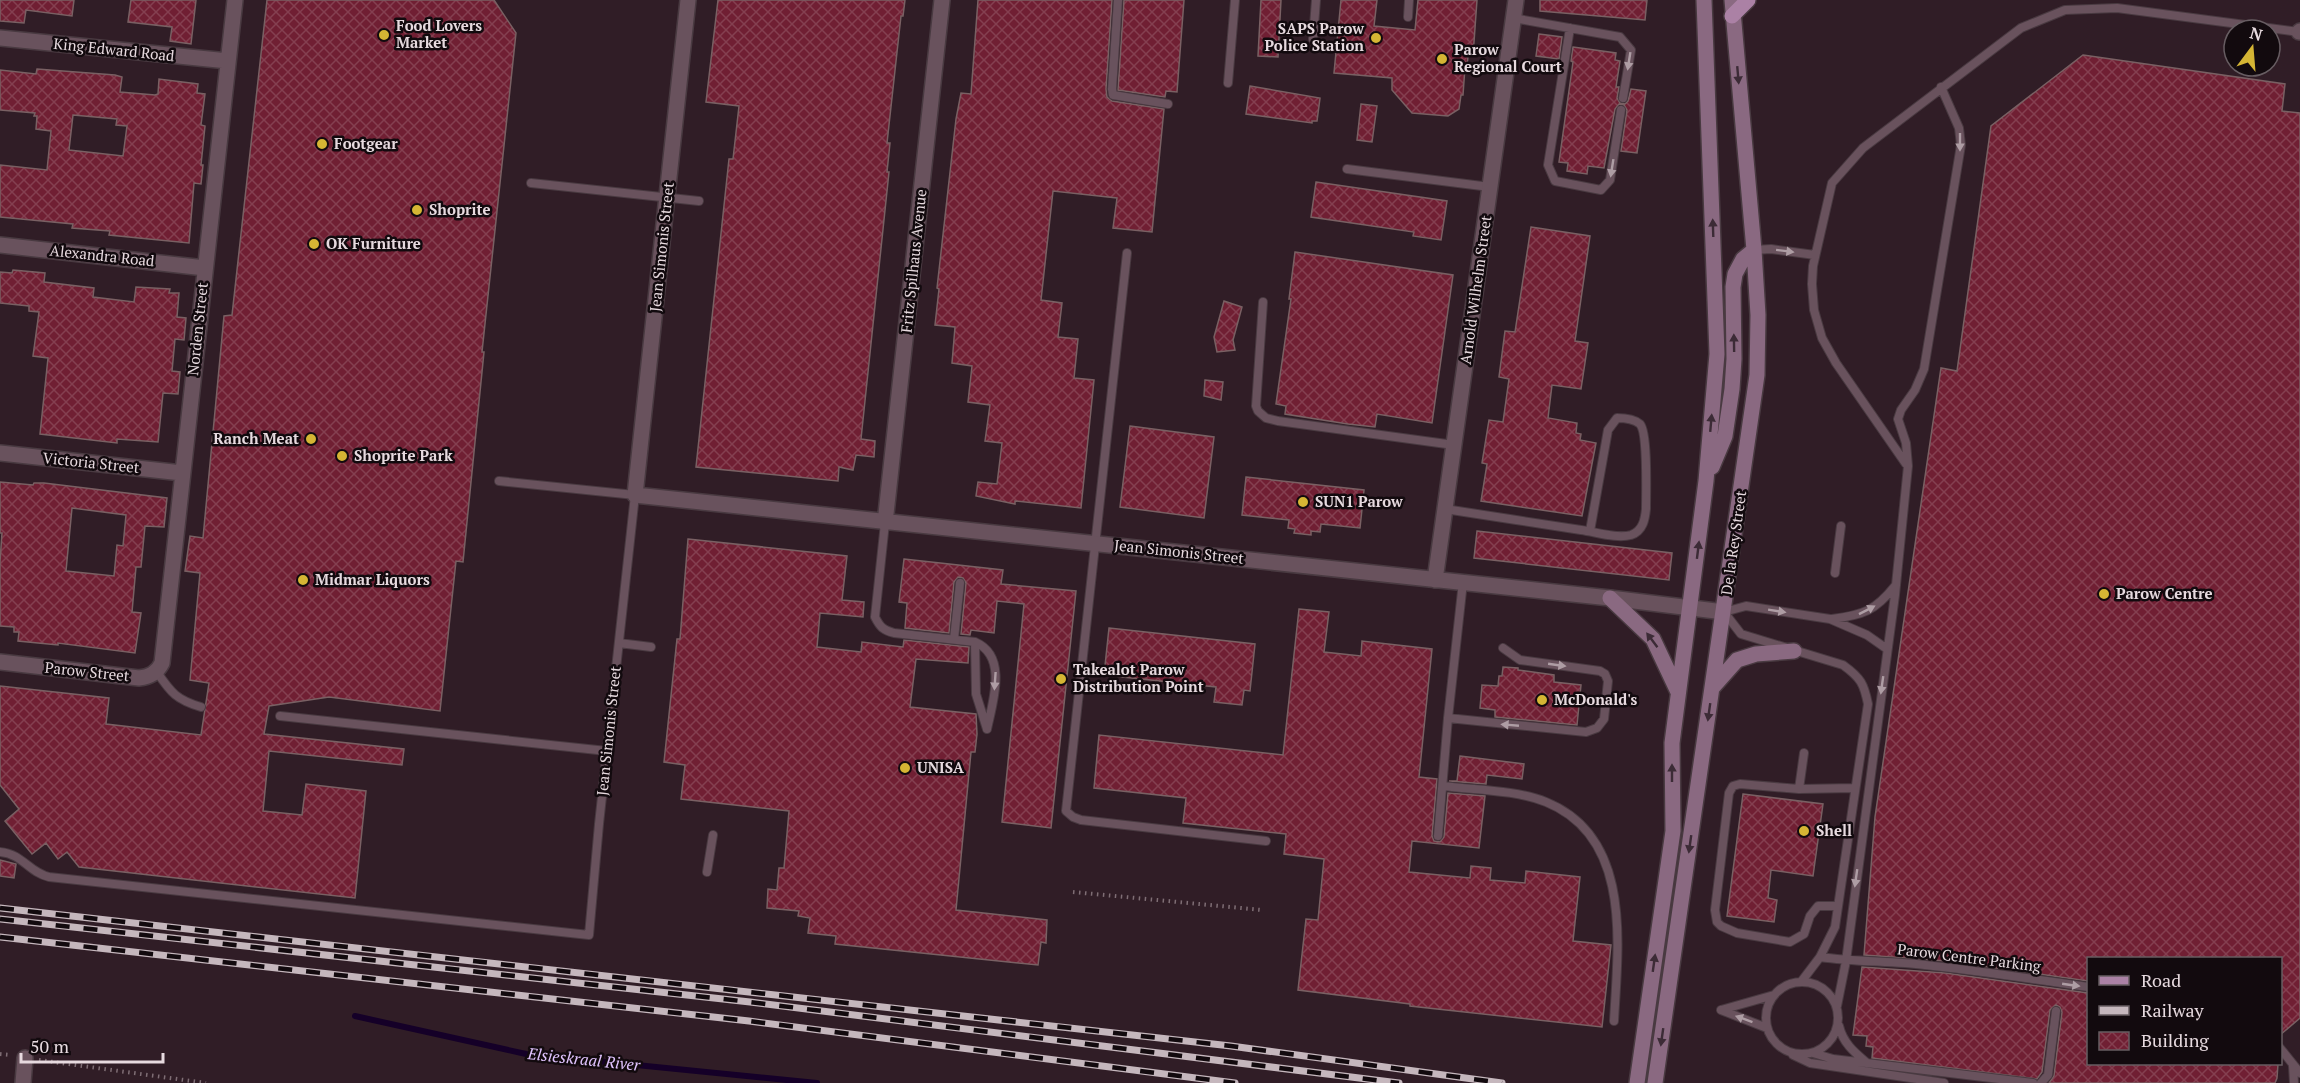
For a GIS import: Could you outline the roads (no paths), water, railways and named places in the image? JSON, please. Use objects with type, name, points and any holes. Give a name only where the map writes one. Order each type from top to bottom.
[{"type":"main road","points":[[1637,1083],[1673,831],[1672,743],[1706,481],[1717,354],[1704,0]]},
{"type":"main road","name":"De la Rey Street","points":[[1655,1083],[1757,375],[1758,315],[1754,250],[1732,0]]},
{"type":"main road","points":[[1732,16],[1748,0]]},
{"type":"main road","points":[[1706,481],[1725,436],[1732,389],[1735,274],[1743,259],[1754,250]]},
{"type":"main road","points":[[1610,598],[1653,639],[1677,692]]},
{"type":"main road","points":[[1713,687],[1737,660],[1756,654],[1794,651]]},
{"type":"street","name":"Norden Street","points":[[156,672],[163,657],[235,0]]},
{"type":"street","name":"Jean Simonis Street","points":[[688,0],[635,495],[1463,582],[1724,612]]},
{"type":"street","name":"Fritz Spilhaus Avenue","points":[[885,523],[942,0]]},
{"type":"street","name":"Arnold Wilhelm Street","points":[[1435,580],[1516,0]]},
{"type":"street","name":"King Edward Road","points":[[0,38],[228,61]]},
{"type":"street","name":"Alexandra Road","points":[[0,246],[205,267]]},
{"type":"street","name":"Victoria Street","points":[[0,453],[182,473]]},
{"type":"street","name":"Parow Street","points":[[0,663],[139,678],[156,672]]},
{"type":"street","points":[[22,1083],[25,1058]]},
{"type":"lane","points":[[1118,0],[1113,95],[1168,104]]},
{"type":"lane","points":[[1228,83],[1235,0]]},
{"type":"lane","points":[[1313,39],[1316,0]]},
{"type":"lane","points":[[1408,17],[1409,0]]},
{"type":"lane","points":[[1908,466],[1836,363],[1822,338],[1814,310],[1812,284],[1815,255],[1832,183],[1863,148],[2020,27],[2065,10],[2117,8],[2300,31]]},
{"type":"lane","points":[[1513,18],[1620,37],[1631,50],[1623,98]]},
{"type":"lane","points":[[1570,28],[1548,165],[1555,181],[1601,190],[1610,180],[1621,110]]},
{"type":"lane","points":[[1868,1064],[1846,1043],[1842,1036],[1837,1006],[1846,961],[1887,649],[1908,466],[1906,443],[1898,419],[1924,369],[1961,139],[1956,119],[1941,87]]},
{"type":"lane","points":[[1347,169],[1490,187]]},
{"type":"lane","points":[[531,183],[699,201]]},
{"type":"lane","points":[[1754,250],[1771,249],[1815,255]]},
{"type":"lane","points":[[1127,252],[1066,812],[1081,820],[1266,841]]},
{"type":"lane","points":[[1263,302],[1256,406],[1261,414],[1278,421],[1454,446]]},
{"type":"lane","points":[[1445,508],[1590,531],[1624,536],[1635,533],[1641,528],[1647,509],[1644,436],[1640,424],[1635,421],[1617,418],[1608,429],[1590,531]]},
{"type":"lane","points":[[499,481],[635,495]]},
{"type":"lane","name":"Jean Simonis Street","points":[[0,852],[16,855],[34,871],[49,877],[589,935],[635,495]]},
{"type":"lane","points":[[885,523],[875,617],[879,626],[885,631],[894,633],[975,642],[989,651],[994,661],[994,687],[987,729],[976,694],[975,642]]},
{"type":"lane","points":[[1835,573],[1841,526]]},
{"type":"lane","points":[[1438,836],[1463,582]]},
{"type":"lane","points":[[954,639],[960,583]]},
{"type":"lane","points":[[1830,619],[1866,613],[1885,598],[1895,585]]},
{"type":"lane","points":[[1801,982],[1820,957],[1835,927],[1868,704],[1864,685],[1843,665],[1741,634],[1724,612],[1746,606],[1830,619],[1867,635],[1887,649]]},
{"type":"lane","points":[[619,643],[651,647]]},
{"type":"lane","points":[[1448,718],[1586,732],[1603,723],[1608,681],[1603,672],[1520,660],[1503,648]]},
{"type":"lane","points":[[156,672],[177,698],[201,707]]},
{"type":"lane","points":[[280,716],[607,751]]},
{"type":"lane","points":[[1799,789],[1804,753]]},
{"type":"lane","points":[[1838,906],[1818,906],[1810,916],[1804,934],[1790,942],[1737,933],[1721,926],[1715,916],[1730,789],[1740,784],[1799,789],[1854,788]]},
{"type":"lane","points":[[1443,786],[1525,796],[1547,802],[1571,816],[1589,833],[1607,864],[1615,895],[1618,932],[1614,1021]]},
{"type":"lane","points":[[707,872],[713,835]]},
{"type":"lane","name":"Parow Centre Parking","points":[[1820,957],[1846,961],[1924,965],[2087,987]]},
{"type":"lane","points":[[1767,1028],[1721,1010],[1774,995],[1789,984],[1801,982],[1810,982],[1821,987],[1837,1006]]},
{"type":"lane","points":[[1774,995],[1768,1006],[1767,1028],[1776,1045],[1787,1052],[1810,1063],[1944,1083]]},
{"type":"lane","points":[[2041,1083],[2048,1075],[2056,1011]]},
{"type":"lane","points":[[1787,1052],[1805,1055],[1826,1046],[1835,1035],[1839,1023]]},
{"type":"lane","points":[[2282,1050],[2300,1073]]},
{"type":"lane","points":[[1813,1053],[1833,1059],[1868,1064],[2032,1083]]},
{"type":"lane","points":[[2293,1064],[2294,1083]]},
{"type":"waterway","name":"Elsieskraal River","points":[[355,1016],[526,1054],[817,1083]]},
{"type":"railway","points":[[0,908],[1231,1046],[1502,1083]]},
{"type":"railway","points":[[0,919],[750,1002],[1399,1083]]},
{"type":"railway","points":[[0,937],[749,1021],[1235,1083]]},
{"type":"place","name":"Food Lovers Market","points":[[384,35]]},
{"type":"place","name":"SAPS Parow Police Station","points":[[1376,38]]},
{"type":"place","name":"Parow Regional Court","points":[[1442,59]]},
{"type":"place","name":"Footgear","points":[[322,144]]},
{"type":"place","name":"Shoprite","points":[[417,210]]},
{"type":"place","name":"OK Furniture","points":[[314,244]]},
{"type":"place","name":"Ranch Meat","points":[[311,439]]},
{"type":"place","name":"Shoprite Park","points":[[342,456]]},
{"type":"place","name":"SUN1 Parow","points":[[1303,502]]},
{"type":"place","name":"Midmar Liquors","points":[[303,580]]},
{"type":"place","name":"Parow Centre","points":[[2104,594]]},
{"type":"place","name":"Takealot Parow Distribution Point","points":[[1061,679]]},
{"type":"place","name":"McDonald's","points":[[1542,700]]},
{"type":"place","name":"UNISA","points":[[905,768]]},
{"type":"place","name":"Shell","points":[[1804,831]]}]
